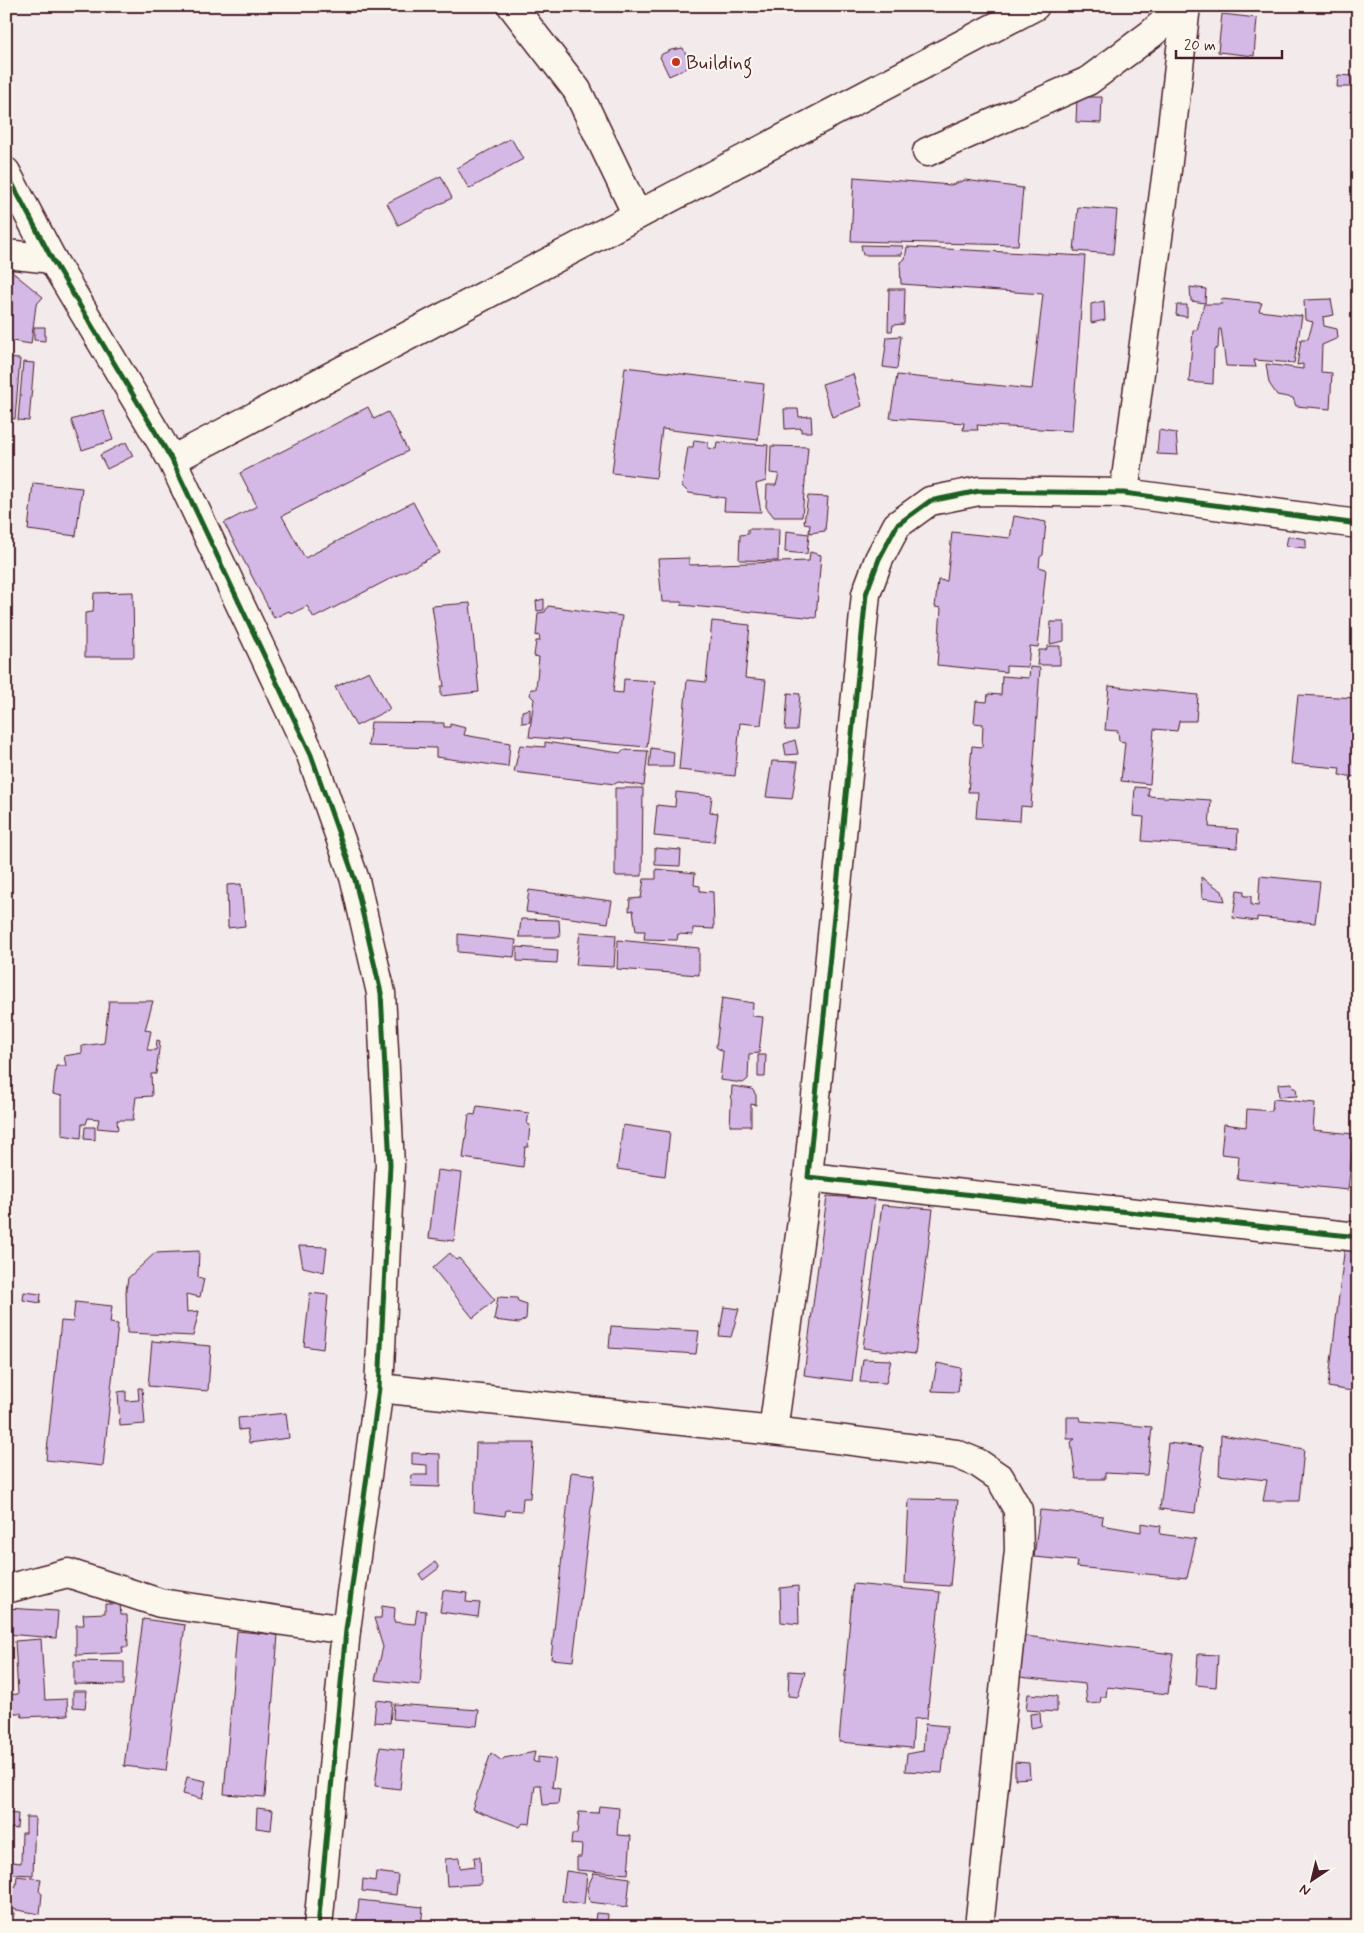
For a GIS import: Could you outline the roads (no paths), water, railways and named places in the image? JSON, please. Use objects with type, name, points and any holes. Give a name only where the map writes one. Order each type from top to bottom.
[{"type":"street","points":[[512,6],[577,90],[637,215]]},
{"type":"street","points":[[172,460],[1035,6]]},
{"type":"street","points":[[927,152],[1088,82],[1151,34],[1182,6]]},
{"type":"street","points":[[1124,493],[1167,170],[1186,6]]},
{"type":"street","points":[[6,172],[52,259],[172,460],[311,755],[355,880],[382,993],[390,1165],[379,1388],[346,1630],[318,1927]]},
{"type":"street","points":[[6,254],[52,259]]},
{"type":"street","points":[[773,1431],[808,1177],[866,594],[878,560],[897,525],[930,501],[979,491],[1124,493],[1358,524]]},
{"type":"street","points":[[808,1177],[1358,1237]]},
{"type":"street","points":[[379,1388],[773,1431],[956,1454],[978,1463],[1000,1478],[1018,1510],[1019,1550],[978,1927]]},
{"type":"street","points":[[6,1589],[68,1573],[160,1602],[346,1630]]},
{"type":"place","name":"Building","points":[[676,62]]}]
